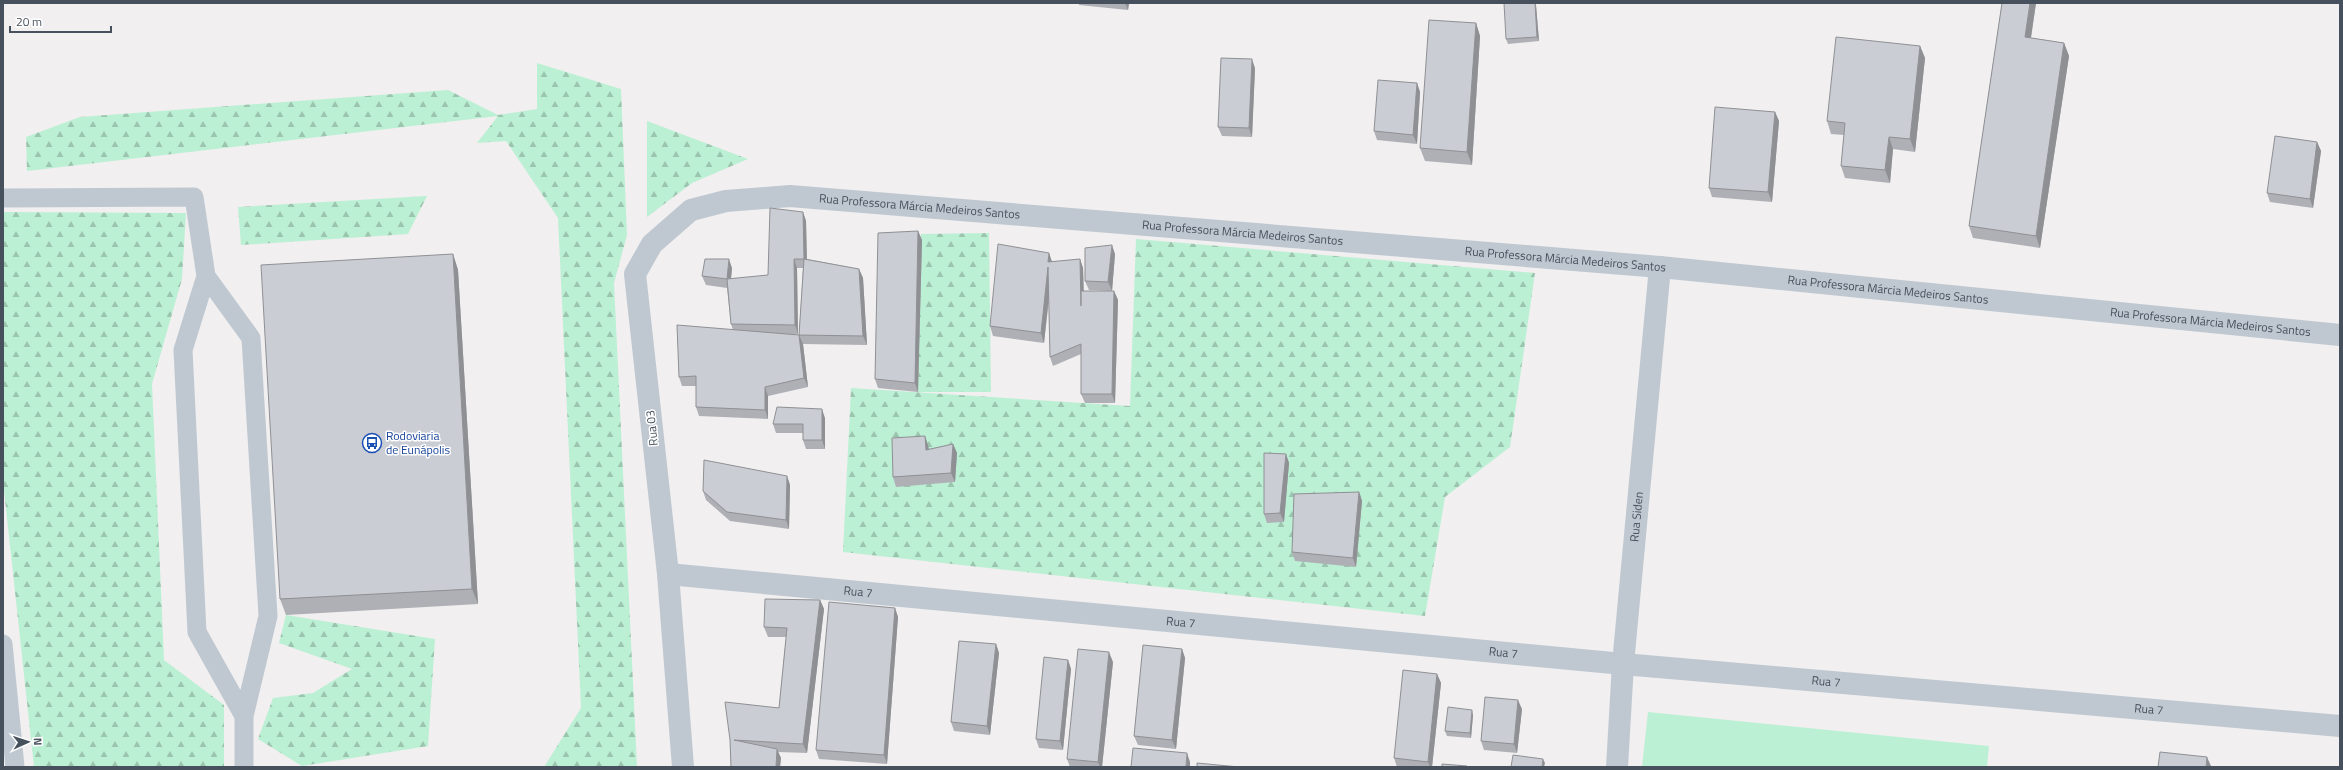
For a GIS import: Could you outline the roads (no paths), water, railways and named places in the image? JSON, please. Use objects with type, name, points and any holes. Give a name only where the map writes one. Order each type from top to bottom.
[{"type":"street","name":"Rua Professora Márcia Medeiros Santos","points":[[790,196],[1660,267],[2340,336]]},
{"type":"street","name":"Rua 03","points":[[683,767],[668,574],[636,274],[652,244],[691,210],[726,202],[790,196]]},
{"type":"street","name":"Rua Siden","points":[[1617,767],[1623,664],[1660,267]]},
{"type":"street","name":"Rua 7","points":[[668,574],[1623,664],[2340,726]]},
{"type":"lane","points":[[3,198],[194,196],[206,276],[183,350],[198,632],[244,716]]},
{"type":"lane","points":[[206,276],[251,338],[268,616],[244,716],[244,767]]},
{"type":"lane","points":[[3,644],[15,767]]},
{"type":"place","name":"Rodoviaria de Eunápolis","points":[[372,443]]}]
